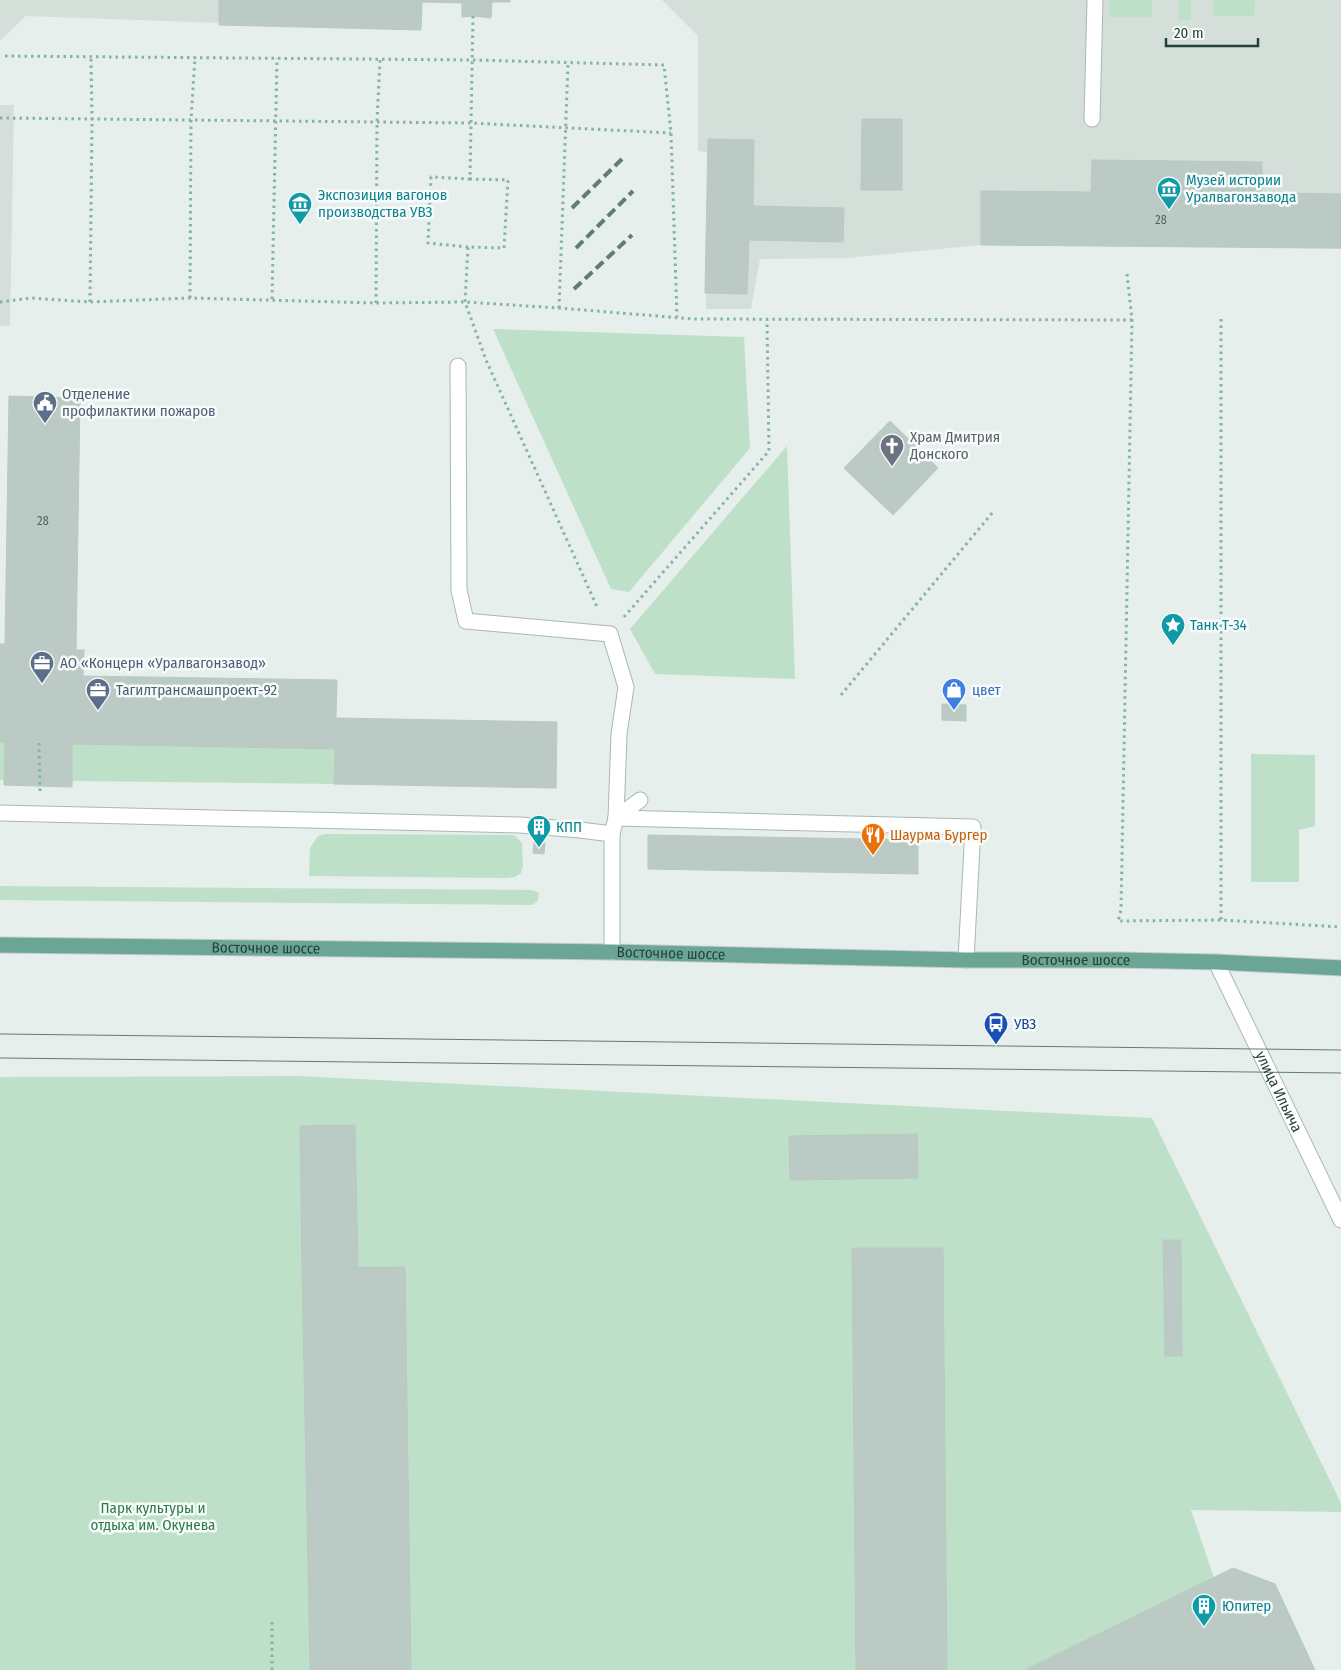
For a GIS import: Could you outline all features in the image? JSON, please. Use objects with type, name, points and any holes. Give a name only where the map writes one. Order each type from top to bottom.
[{"type":"main road","name":"Восточное шоссе","points":[[0,945],[612,952],[966,960],[1216,962],[1341,968]]},
{"type":"street","points":[[1092,119],[1095,0]]},
{"type":"street","points":[[458,366],[460,590],[466,621],[610,634],[626,686],[619,734],[616,818],[612,834],[612,952]]},
{"type":"street","points":[[616,818],[640,800]]},
{"type":"street","points":[[0,813],[520,825],[612,834]]},
{"type":"street","points":[[616,818],[974,822],[966,960]]},
{"type":"street","name":"улица Ильича","points":[[1216,962],[1341,1220]]},
{"type":"path","points":[[470,179],[473,16]]},
{"type":"path","points":[[5,56],[472,60],[664,65],[672,133],[677,318]]},
{"type":"path","points":[[90,302],[91,57]]},
{"type":"path","points":[[190,298],[191,120],[195,58]]},
{"type":"path","points":[[272,299],[277,58]]},
{"type":"path","points":[[376,302],[377,122],[380,59]]},
{"type":"path","points":[[559,308],[568,63]]},
{"type":"path","points":[[0,118],[470,123],[672,133]]},
{"type":"path","points":[[431,177],[508,180],[504,248],[468,247],[428,243],[431,177]]},
{"type":"path","points":[[468,247],[465,302],[486,360],[610,634],[769,451],[767,320]]},
{"type":"path","points":[[1127,274],[1132,320],[1122,910],[1118,921],[1221,920],[1341,927]]},
{"type":"path","points":[[0,302],[31,298],[90,302],[190,298],[465,302],[677,318],[767,320],[1132,320]]},
{"type":"path","points":[[1221,319],[1221,920]]},
{"type":"path","points":[[841,695],[993,512]]},
{"type":"path","points":[[39,743],[40,796]]},
{"type":"path","points":[[272,1618],[272,1670]]},
{"type":"shaded area","points":[[0,0],[510,0],[492,2],[491,18],[462,17],[462,3],[422,2],[421,30],[26,16],[0,41]]},
{"type":"shaded area","points":[[662,0],[1341,0],[1341,249],[981,245],[847,258],[760,259],[751,309],[706,309],[710,153],[698,151],[698,36]]},
{"type":"shaded area","points":[[0,105],[14,105],[10,326],[0,326]]},
{"type":"green space","points":[[1110,0],[1152,0],[1152,17],[1110,17]]},
{"type":"green space","points":[[1179,0],[1191,0],[1191,20],[1179,20]]},
{"type":"green space","points":[[1213,0],[1255,0],[1254,16],[1213,16]]},
{"type":"green space","points":[[493,329],[744,337],[750,448],[629,592],[611,589]]},
{"type":"green space","points":[[787,446],[795,679],[655,674],[630,629]]},
{"type":"green space","points":[[0,742],[5,742],[4,780],[0,780]]},
{"type":"green space","points":[[72,744],[335,749],[334,784],[72,781]]},
{"type":"green space","points":[[1251,754],[1315,755],[1315,826],[1299,830],[1299,882],[1251,882]]},
{"type":"green space","points":[[325,834],[514,835],[522,843],[523,866],[521,873],[515,877],[506,878],[309,876],[310,848],[318,836]]},
{"type":"green space","points":[[0,886],[531,890],[538,892],[539,898],[532,905],[0,900]]},
{"type":"green space","name":"Парк культуры и отдыха им. Окунева","points":[[297,1076],[1152,1118],[1341,1503],[1341,1512],[1191,1510],[1214,1578],[1025,1670],[0,1670],[0,1077]]},
{"type":"building","points":[[219,0],[510,0],[510,2],[492,2],[491,18],[462,17],[462,3],[422,2],[421,30],[219,25]]},
{"type":"building","points":[[862,119],[902,119],[902,190],[861,190]]},
{"type":"building","points":[[708,139],[754,140],[753,206],[844,208],[843,242],[749,240],[747,294],[705,293]]},
{"type":"building","points":[[1092,160],[1262,162],[1262,193],[1341,194],[1341,248],[981,245],[981,191],[1091,192]]},
{"type":"building","points":[[9,396],[80,398],[76,650],[84,650],[83,676],[337,680],[336,718],[557,722],[556,788],[334,784],[335,749],[72,744],[72,787],[4,785],[5,742],[0,742],[0,644],[5,644]]},
{"type":"building","points":[[890,421],[938,468],[893,515],[844,468]]},
{"type":"building","points":[[942,704],[966,705],[966,721],[942,720]]},
{"type":"building","points":[[648,835],[918,840],[918,874],[648,869]]},
{"type":"building","name":"КПП","points":[[534,842],[545,843],[544,854],[533,853]]},
{"type":"building","points":[[355,1125],[358,1267],[302,1268],[300,1126]]},
{"type":"building","points":[[917,1134],[918,1178],[790,1180],[789,1136]]},
{"type":"building","points":[[1163,1240],[1181,1240],[1182,1356],[1165,1356]]},
{"type":"building","points":[[852,1248],[943,1248],[947,1670],[856,1670]]},
{"type":"building","points":[[405,1267],[411,1670],[310,1670],[302,1268]]},
{"type":"building","name":"Юпитер","points":[[1233,1568],[1275,1584],[1315,1670],[1025,1670]]},
{"type":"tram line","points":[[0,1034],[1341,1050]]},
{"type":"tram line","points":[[0,1058],[1341,1073]]},
{"type":"railway","points":[[572,208],[625,156]]},
{"type":"railway","points":[[576,248],[633,191]]},
{"type":"railway","points":[[574,289],[632,235]]},
{"type":"place","name":"Музей истории Уралвагонзавода","points":[[1169,210]]},
{"type":"place","name":"Экспозиция вагонов производства УВЗ","points":[[300,225]]},
{"type":"place","name":"Отделение профилактики пожаров","points":[[45,424]]},
{"type":"place","name":"Храм Дмитрия Донского","points":[[892,467]]},
{"type":"place","name":"Танк Т-34","points":[[1173,646]]},
{"type":"place","name":"АО «Концерн «Уралвагонзавод»","points":[[42,684]]},
{"type":"place","name":"Тагилтрансмашпроект-92","points":[[98,711]]},
{"type":"place","name":"цвет","points":[[954,711]]},
{"type":"place","name":"КПП","points":[[539,848]]},
{"type":"place","name":"Шаурма Бургер","points":[[873,856]]},
{"type":"place","name":"УВЗ","points":[[996,1045]]},
{"type":"place","name":"Юпитер","points":[[1204,1627]]}]
